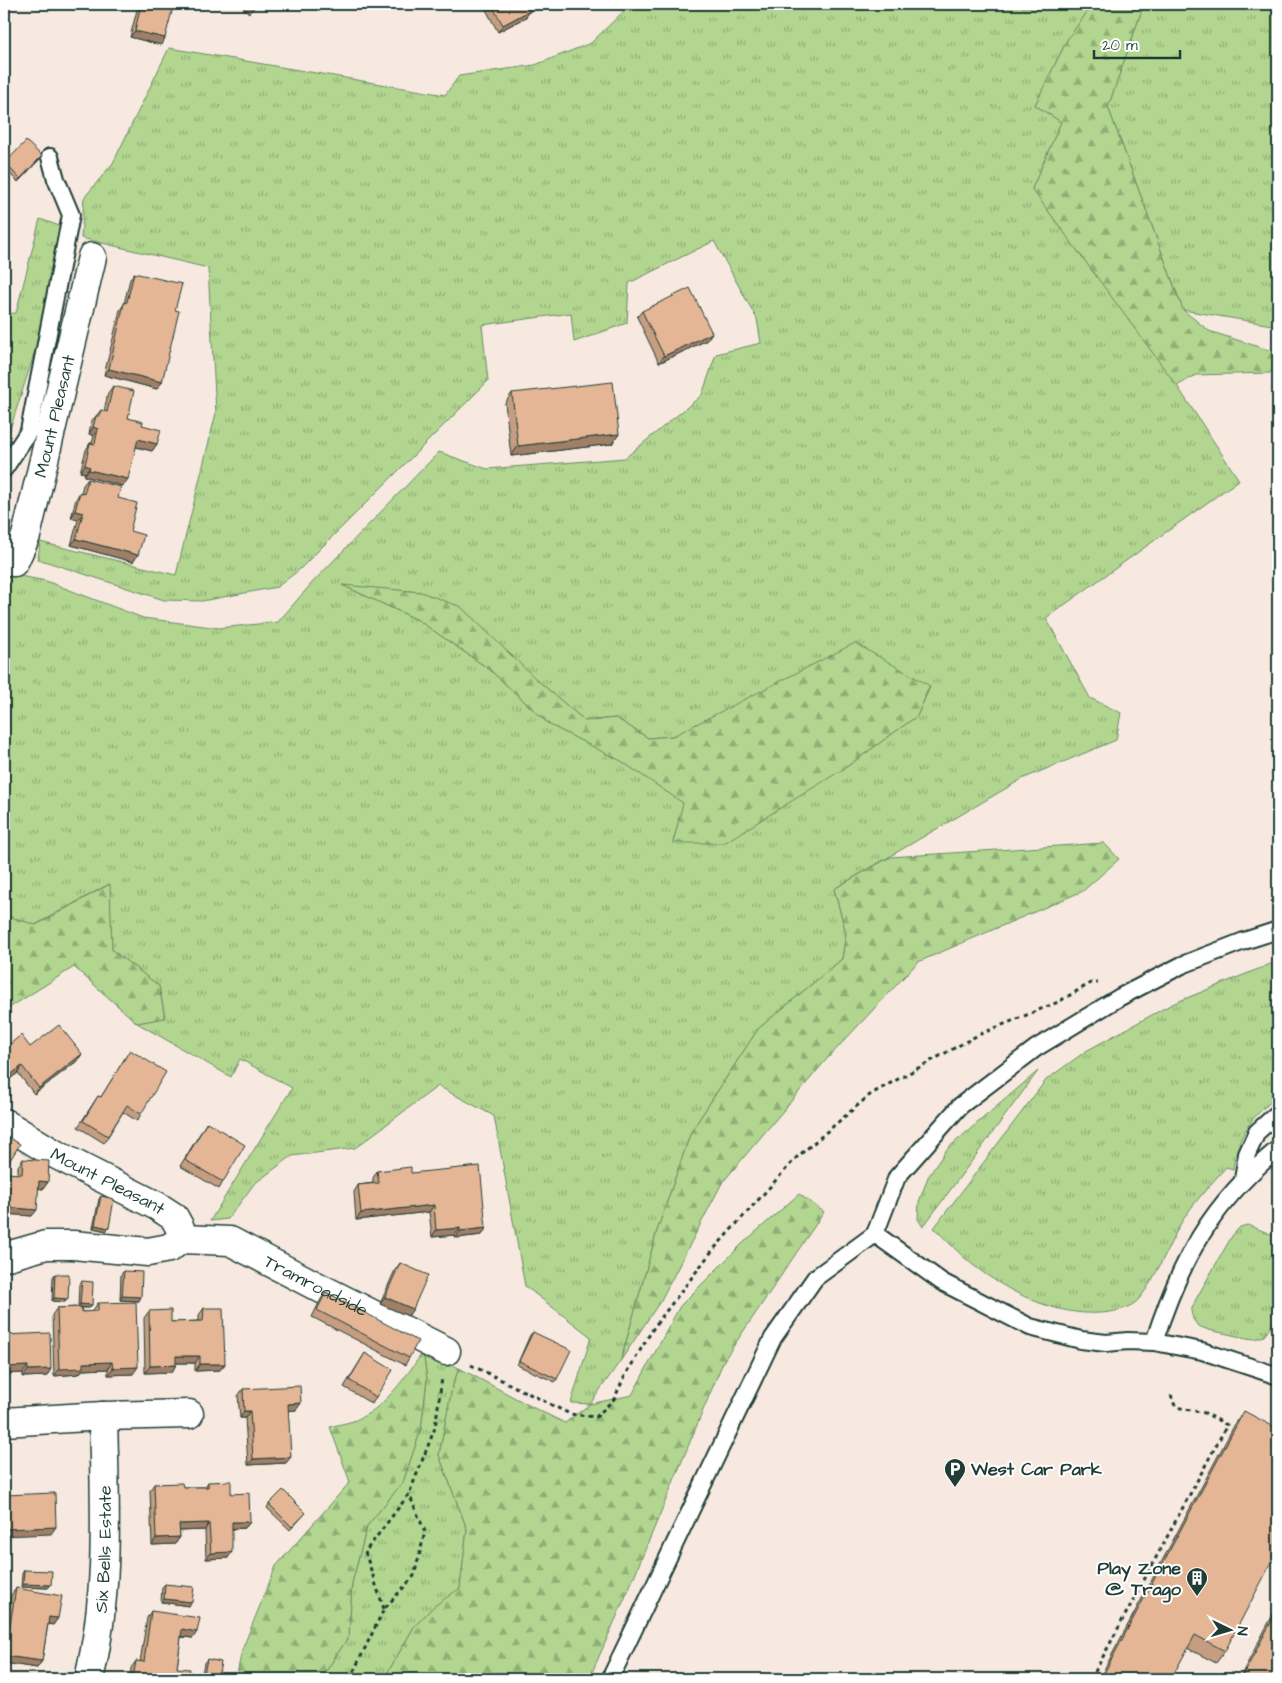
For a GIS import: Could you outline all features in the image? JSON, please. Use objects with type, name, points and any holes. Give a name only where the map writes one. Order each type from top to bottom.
[{"type":"street","name":"Mount Pleasant","points":[[4,561],[14,562],[26,536],[92,257]]},
{"type":"street","name":"Mount Pleasant","points":[[4,1123],[53,1153],[157,1206],[174,1217],[180,1228],[182,1239]]},
{"type":"street","points":[[4,1239],[148,1252],[169,1248],[182,1239]]},
{"type":"street","name":"Tramroadside","points":[[182,1239],[230,1241],[446,1351]]},
{"type":"street","points":[[4,1257],[46,1244]]},
{"type":"street","points":[[4,1422],[102,1416],[189,1414]]},
{"type":"street","name":"Six Bells Estate","points":[[88,1679],[101,1621],[105,1568],[106,1514],[102,1416]]},
{"type":"lane","points":[[4,469],[30,430],[71,215],[56,179],[50,157]]},
{"type":"lane","points":[[610,1679],[773,1338],[815,1278],[875,1234],[897,1177],[960,1106],[1036,1048],[1120,997],[1182,965],[1278,930]]},
{"type":"lane","points":[[1244,1180],[1247,1154],[1257,1132],[1278,1113]]},
{"type":"lane","points":[[1154,1342],[1179,1275],[1193,1246],[1217,1212],[1244,1180],[1278,1149]]},
{"type":"lane","points":[[875,1234],[942,1282],[1030,1327],[1089,1341],[1106,1343],[1128,1341],[1154,1342],[1202,1351],[1278,1376]]},
{"type":"path","points":[[384,1610],[365,1552],[409,1494],[435,1428],[446,1351],[570,1414],[596,1417],[614,1400],[625,1376],[654,1327],[712,1251],[796,1158],[872,1094],[978,1035],[1058,1002],[1091,983],[1102,983]]},
{"type":"path","points":[[1092,1679],[1227,1426],[1205,1413],[1176,1407],[1172,1400],[1172,1391]]},
{"type":"path","points":[[350,1679],[384,1610],[414,1576],[425,1532],[409,1494]]},
{"type":"green space","points":[[631,4],[1093,4],[1067,40],[1035,105],[1061,122],[1032,189],[1166,369],[1239,480],[1046,618],[1090,698],[1121,713],[1116,740],[1022,779],[834,889],[846,933],[842,959],[758,1029],[691,1132],[657,1231],[621,1360],[590,1404],[571,1403],[591,1337],[525,1286],[494,1116],[438,1086],[355,1148],[292,1156],[254,1184],[228,1219],[210,1221],[292,1088],[240,1059],[231,1077],[137,1023],[165,1017],[159,986],[112,950],[109,884],[35,925],[4,915],[4,576],[20,576],[46,581],[143,618],[219,628],[278,622],[312,583],[439,452],[487,469],[625,458],[702,395],[716,354],[761,343],[757,319],[714,241],[629,283],[627,323],[574,342],[571,313],[482,325],[488,381],[299,570],[277,587],[202,601],[164,600],[38,559],[40,542],[176,575],[216,413],[208,268],[81,238],[84,198],[113,163],[169,48],[445,95],[459,76],[535,65],[591,43]],"holes":[[[344,586],[421,592],[536,679],[585,721],[616,718],[648,738],[673,736],[930,687],[917,716],[845,768],[673,842],[684,803],[622,761],[550,725],[489,669],[418,620]]]},
{"type":"green space","points":[[1093,4],[1144,4],[1108,107],[1183,310],[1209,331],[1278,353],[1278,362],[1270,373],[1196,375],[1177,386],[1032,189],[1061,122],[1035,105],[1067,40]]},
{"type":"green space","points":[[1144,4],[1278,4],[1278,326],[1183,310],[1108,107]]},
{"type":"green space","points":[[40,219],[62,227],[36,348],[4,448],[4,314],[16,313]]},
{"type":"green space","points":[[342,585],[421,592],[461,607],[536,679],[585,721],[616,718],[648,738],[673,736],[855,643],[930,686],[917,716],[845,768],[724,843],[673,843],[683,803],[621,761],[550,725],[489,669],[418,620]]},
{"type":"green space","points":[[1104,843],[1119,859],[1083,891],[918,962],[826,1060],[722,1183],[661,1300],[621,1360],[657,1231],[691,1132],[758,1029],[842,959],[846,933],[834,889],[890,857]]},
{"type":"green space","points":[[110,884],[112,950],[159,986],[165,1018],[137,1023],[74,967],[4,1011],[4,915],[36,925]]},
{"type":"green space","points":[[1278,961],[1278,1097],[1253,1119],[1247,1128],[1238,1146],[1233,1169],[1226,1167],[1202,1194],[1181,1223],[1162,1262],[1139,1299],[1126,1308],[1101,1313],[1067,1311],[1050,1306],[1017,1293],[987,1275],[973,1265],[934,1228],[1046,1080],[1086,1051],[1172,1004]]},
{"type":"green space","points":[[1038,1071],[923,1227],[918,1219],[919,1202],[928,1177],[947,1149]]},
{"type":"green space","points":[[799,1194],[824,1212],[724,1360],[628,1591],[589,1679],[384,1679],[414,1627],[433,1607],[460,1588],[467,1529],[439,1455],[452,1388],[459,1368],[565,1423],[590,1404],[632,1395],[680,1306],[742,1244]]},
{"type":"green space","points":[[1248,1225],[1278,1237],[1278,1312],[1264,1336],[1255,1339],[1198,1326],[1193,1319],[1191,1311],[1232,1236],[1240,1227]]},
{"type":"green space","points":[[423,1352],[459,1368],[452,1388],[439,1455],[467,1529],[460,1589],[433,1607],[414,1627],[384,1679],[321,1679],[349,1636],[352,1583],[367,1526],[403,1482],[421,1429],[427,1380]]},
{"type":"green space","points":[[423,1352],[427,1379],[421,1429],[403,1482],[367,1526],[352,1583],[349,1636],[321,1679],[236,1679],[242,1650],[276,1566],[350,1482],[330,1427],[356,1420],[379,1406],[395,1389]]},
{"type":"building","points":[[141,4],[159,4],[173,7],[165,38],[135,31]]},
{"type":"building","points":[[491,4],[527,4],[531,10],[503,25]]},
{"type":"building","points":[[26,141],[42,156],[20,179],[5,163]]},
{"type":"building","points":[[134,273],[182,284],[175,310],[179,311],[162,382],[109,369],[124,303],[127,302]]},
{"type":"building","points":[[690,288],[712,333],[664,356],[642,311]]},
{"type":"building","points":[[613,382],[619,434],[518,446],[512,393]]},
{"type":"building","points":[[113,386],[134,391],[128,418],[143,422],[142,425],[161,430],[157,444],[138,439],[128,479],[89,470],[90,467],[85,465],[90,443],[95,444],[98,429],[93,427],[96,416],[99,416],[101,410],[107,412]]},
{"type":"building","points":[[88,479],[121,487],[118,498],[137,503],[130,531],[144,535],[138,555],[76,539],[83,513],[75,511],[80,492],[84,494]]},
{"type":"building","points":[[59,1025],[82,1054],[39,1088],[22,1066],[4,1080],[4,1049],[21,1035],[30,1047]]},
{"type":"building","points":[[130,1050],[166,1072],[141,1114],[127,1105],[108,1136],[83,1121],[98,1096],[101,1097]]},
{"type":"building","points":[[207,1122],[245,1145],[223,1182],[185,1160]]},
{"type":"building","points":[[8,1137],[20,1144],[7,1165],[4,1163],[4,1145]]},
{"type":"building","points":[[23,1159],[49,1161],[48,1182],[39,1181],[37,1210],[4,1207],[4,1173],[22,1174]]},
{"type":"building","points":[[480,1166],[486,1228],[460,1231],[460,1228],[436,1230],[434,1205],[361,1213],[358,1185],[379,1183],[377,1171],[411,1167],[411,1173]]},
{"type":"building","points":[[101,1196],[114,1199],[109,1228],[95,1225]]},
{"type":"building","points":[[400,1263],[428,1275],[413,1309],[385,1297]]},
{"type":"building","points":[[124,1271],[142,1272],[141,1297],[122,1296]]},
{"type":"building","points":[[55,1274],[69,1274],[68,1299],[54,1298]]},
{"type":"building","points":[[82,1281],[93,1282],[92,1305],[80,1304]]},
{"type":"building","points":[[326,1292],[418,1341],[409,1358],[317,1310]]},
{"type":"building","points":[[136,1302],[138,1367],[113,1368],[112,1362],[83,1363],[83,1368],[59,1369],[57,1308],[81,1307],[82,1312],[98,1311],[98,1303]]},
{"type":"building","points":[[204,1308],[223,1308],[225,1364],[200,1364],[200,1356],[176,1356],[176,1365],[150,1366],[149,1311],[171,1310],[171,1322],[203,1321]]},
{"type":"building","points":[[533,1332],[571,1350],[557,1379],[519,1361]]},
{"type":"building","points":[[50,1333],[51,1369],[28,1370],[28,1366],[5,1367],[4,1372],[4,1335]]},
{"type":"building","points":[[365,1353],[393,1370],[376,1397],[349,1380]]},
{"type":"building","points":[[300,1386],[301,1403],[288,1404],[291,1457],[253,1459],[250,1411],[244,1411],[243,1389]]},
{"type":"building","name":"Play Zone @ Trago","points":[[1244,1411],[1278,1429],[1278,1550],[1225,1651],[1195,1635],[1171,1679],[1101,1679]]},
{"type":"building","points":[[231,1481],[231,1494],[249,1493],[250,1522],[232,1522],[232,1552],[211,1553],[209,1523],[179,1524],[180,1537],[156,1538],[154,1484],[182,1483],[183,1487],[208,1487],[208,1482]]},
{"type":"building","points":[[283,1490],[306,1513],[292,1527],[269,1504]]},
{"type":"building","points":[[55,1493],[56,1527],[4,1529],[4,1495]]},
{"type":"building","points":[[24,1570],[52,1571],[51,1585],[23,1584]]},
{"type":"building","points":[[165,1584],[194,1587],[192,1602],[164,1599]]},
{"type":"building","points":[[16,1588],[62,1596],[58,1618],[49,1617],[42,1661],[5,1656]]},
{"type":"building","points":[[1278,1609],[1278,1679],[1241,1679]]},
{"type":"building","points":[[151,1611],[200,1618],[197,1632],[182,1629],[177,1668],[190,1669],[188,1679],[133,1678],[136,1661],[144,1662]]},
{"type":"building","points":[[207,1659],[221,1662],[218,1679],[203,1679]]},
{"type":"place","name":"West Car Park","points":[[955,1488]]},
{"type":"place","name":"Play Zone @ Trago","points":[[1197,1597]]}]
